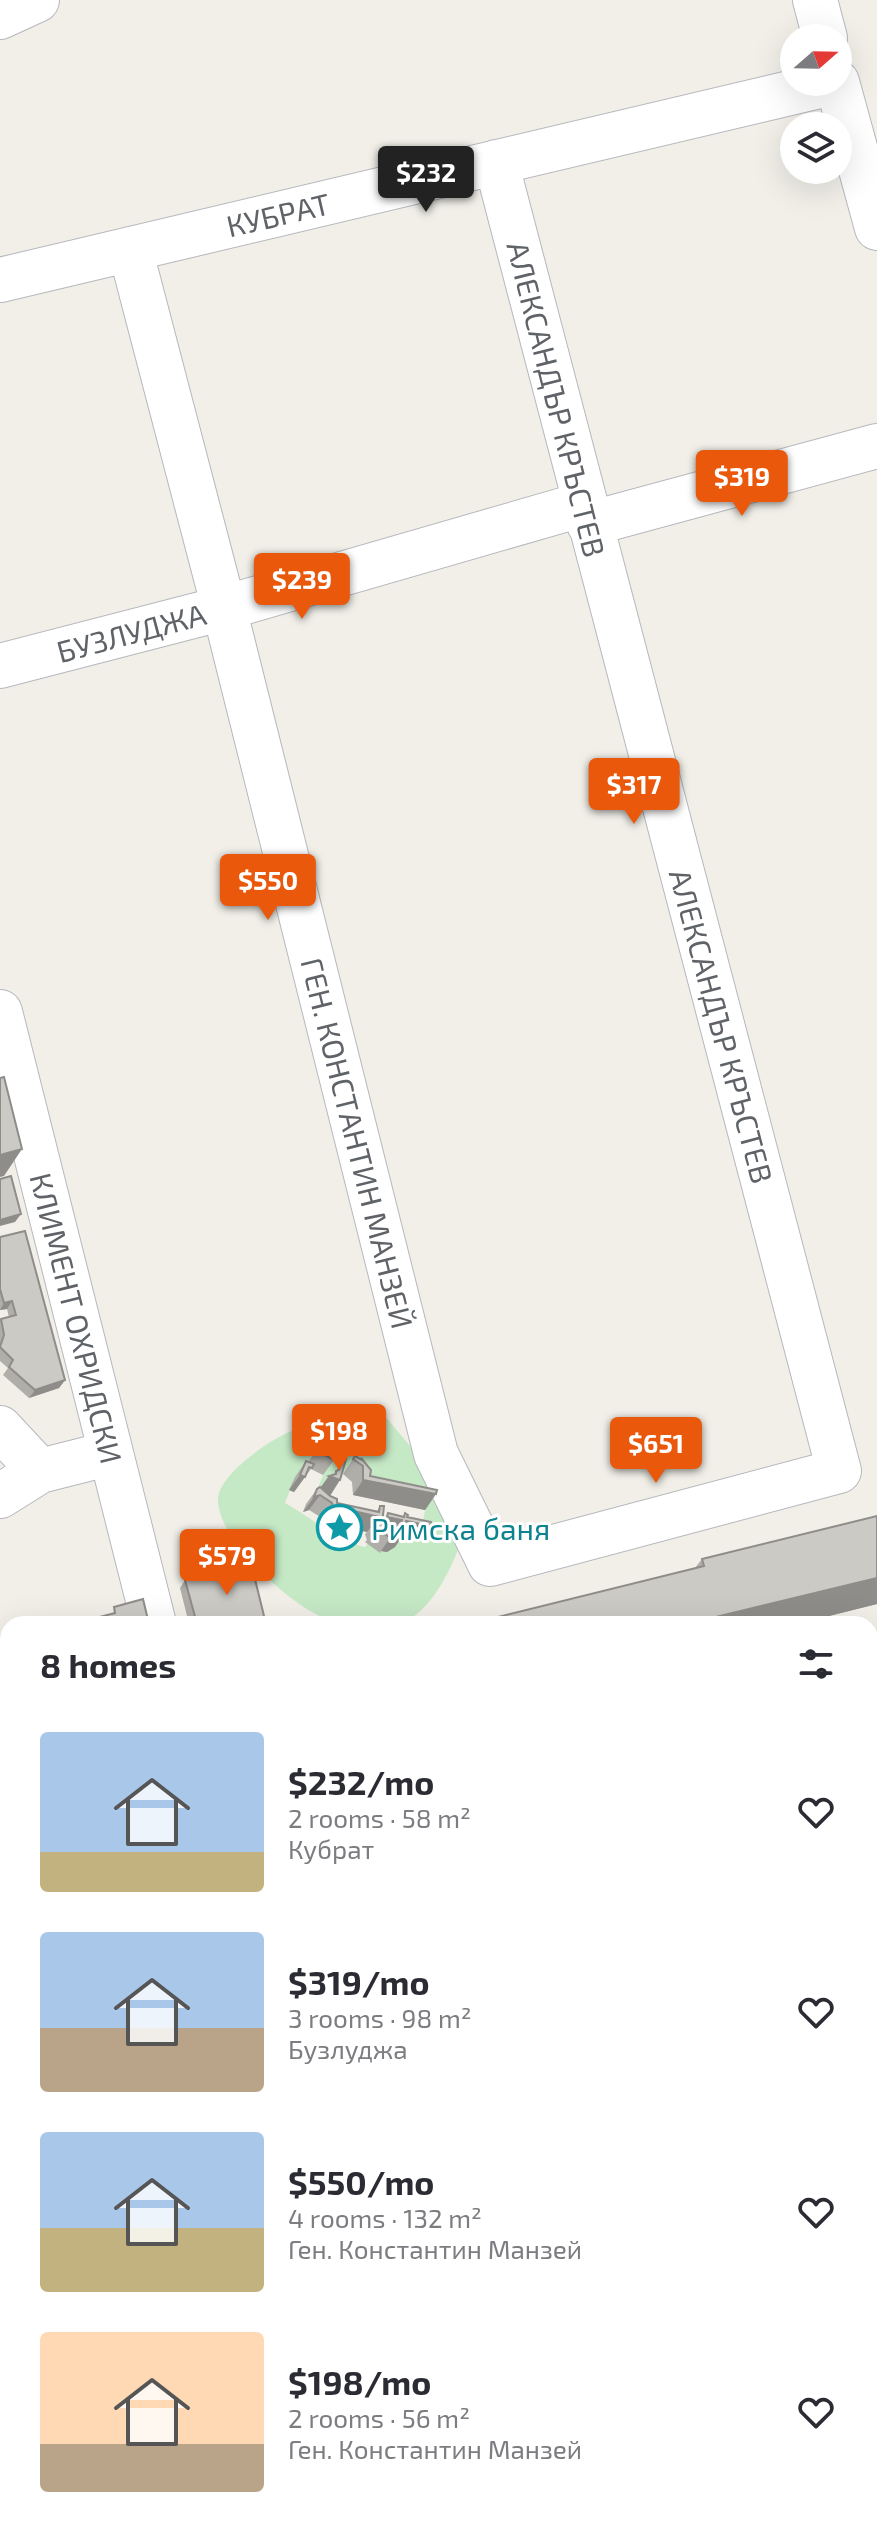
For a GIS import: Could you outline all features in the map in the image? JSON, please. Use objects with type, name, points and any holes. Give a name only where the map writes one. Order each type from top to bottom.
[{"type":"street","points":[[0,17],[37,0]]},
{"type":"street","points":[[815,0],[821,24]]},
{"type":"street","name":"КУБРАТ","points":[[0,280],[780,95]]},
{"type":"street","points":[[840,96],[877,228]]},
{"type":"street","name":"АЛЕКСАНДЪР КРЪСТЕВ","points":[[490,1564],[839,1471],[496,162]]},
{"type":"street","name":"ГЕН. КОНСТАНТИН МАНЗЕЙ","points":[[130,249],[224,608],[436,1454],[490,1564]]},
{"type":"street","name":"БУЗЛУДЖА","points":[[0,666],[587,514],[877,446]]},
{"type":"street","name":"КЛИМЕНТ ОХРИДСКИ","points":[[0,1012],[152,1616]]},
{"type":"street","points":[[0,1428],[40,1471]]},
{"type":"street","points":[[0,1496],[40,1471],[111,1453]]},
{"type":"green space","points":[[384,1415],[421,1459],[465,1529],[451,1567],[428,1603],[414,1616],[320,1616],[275,1585],[242,1551],[229,1532],[218,1499],[226,1480],[278,1437],[322,1424],[326,1434]],"holes":[[[309,1462],[325,1471],[316,1492],[339,1473],[344,1473],[426,1506],[419,1541],[395,1536],[368,1543],[365,1547],[354,1544],[285,1503],[295,1477]]]},
{"type":"building","points":[[4,1077],[22,1149],[0,1155],[0,1078]]},
{"type":"building","points":[[11,1176],[21,1214],[0,1220],[0,1179]]},
{"type":"building","points":[[25,1231],[65,1380],[35,1390],[9,1367],[13,1360],[0,1347],[4,1335],[1,1319],[16,1315],[12,1301],[4,1303],[0,1289],[0,1237]]},
{"type":"building","points":[[319,1447],[336,1456],[334,1460],[317,1451]]},
{"type":"building","points":[[355,1456],[361,1458],[371,1470],[370,1476],[437,1490],[436,1494],[363,1480],[363,1466],[353,1459]]},
{"type":"building","points":[[344,1459],[340,1480],[329,1476],[336,1474]]},
{"type":"building","points":[[306,1461],[314,1464],[312,1468],[309,1467],[305,1477],[300,1475]]},
{"type":"building","points":[[320,1487],[337,1499],[337,1503],[379,1512],[380,1506],[384,1506],[382,1525],[391,1532],[398,1531],[402,1520],[387,1517],[388,1513],[404,1517],[405,1513],[407,1517],[431,1522],[430,1526],[406,1521],[403,1530],[406,1531],[397,1536],[390,1535],[390,1538],[376,1527],[379,1517],[333,1506],[320,1495],[314,1497]]},
{"type":"building","points":[[877,1516],[877,1578],[720,1616],[502,1616],[704,1566],[702,1559]]},
{"type":"building","points":[[251,1563],[264,1616],[195,1616],[185,1580]]},
{"type":"building","points":[[143,1599],[147,1616],[104,1616],[115,1613],[114,1607]]},
{"type":"place","name":"Римска баня","points":[[340,1528]]}]
